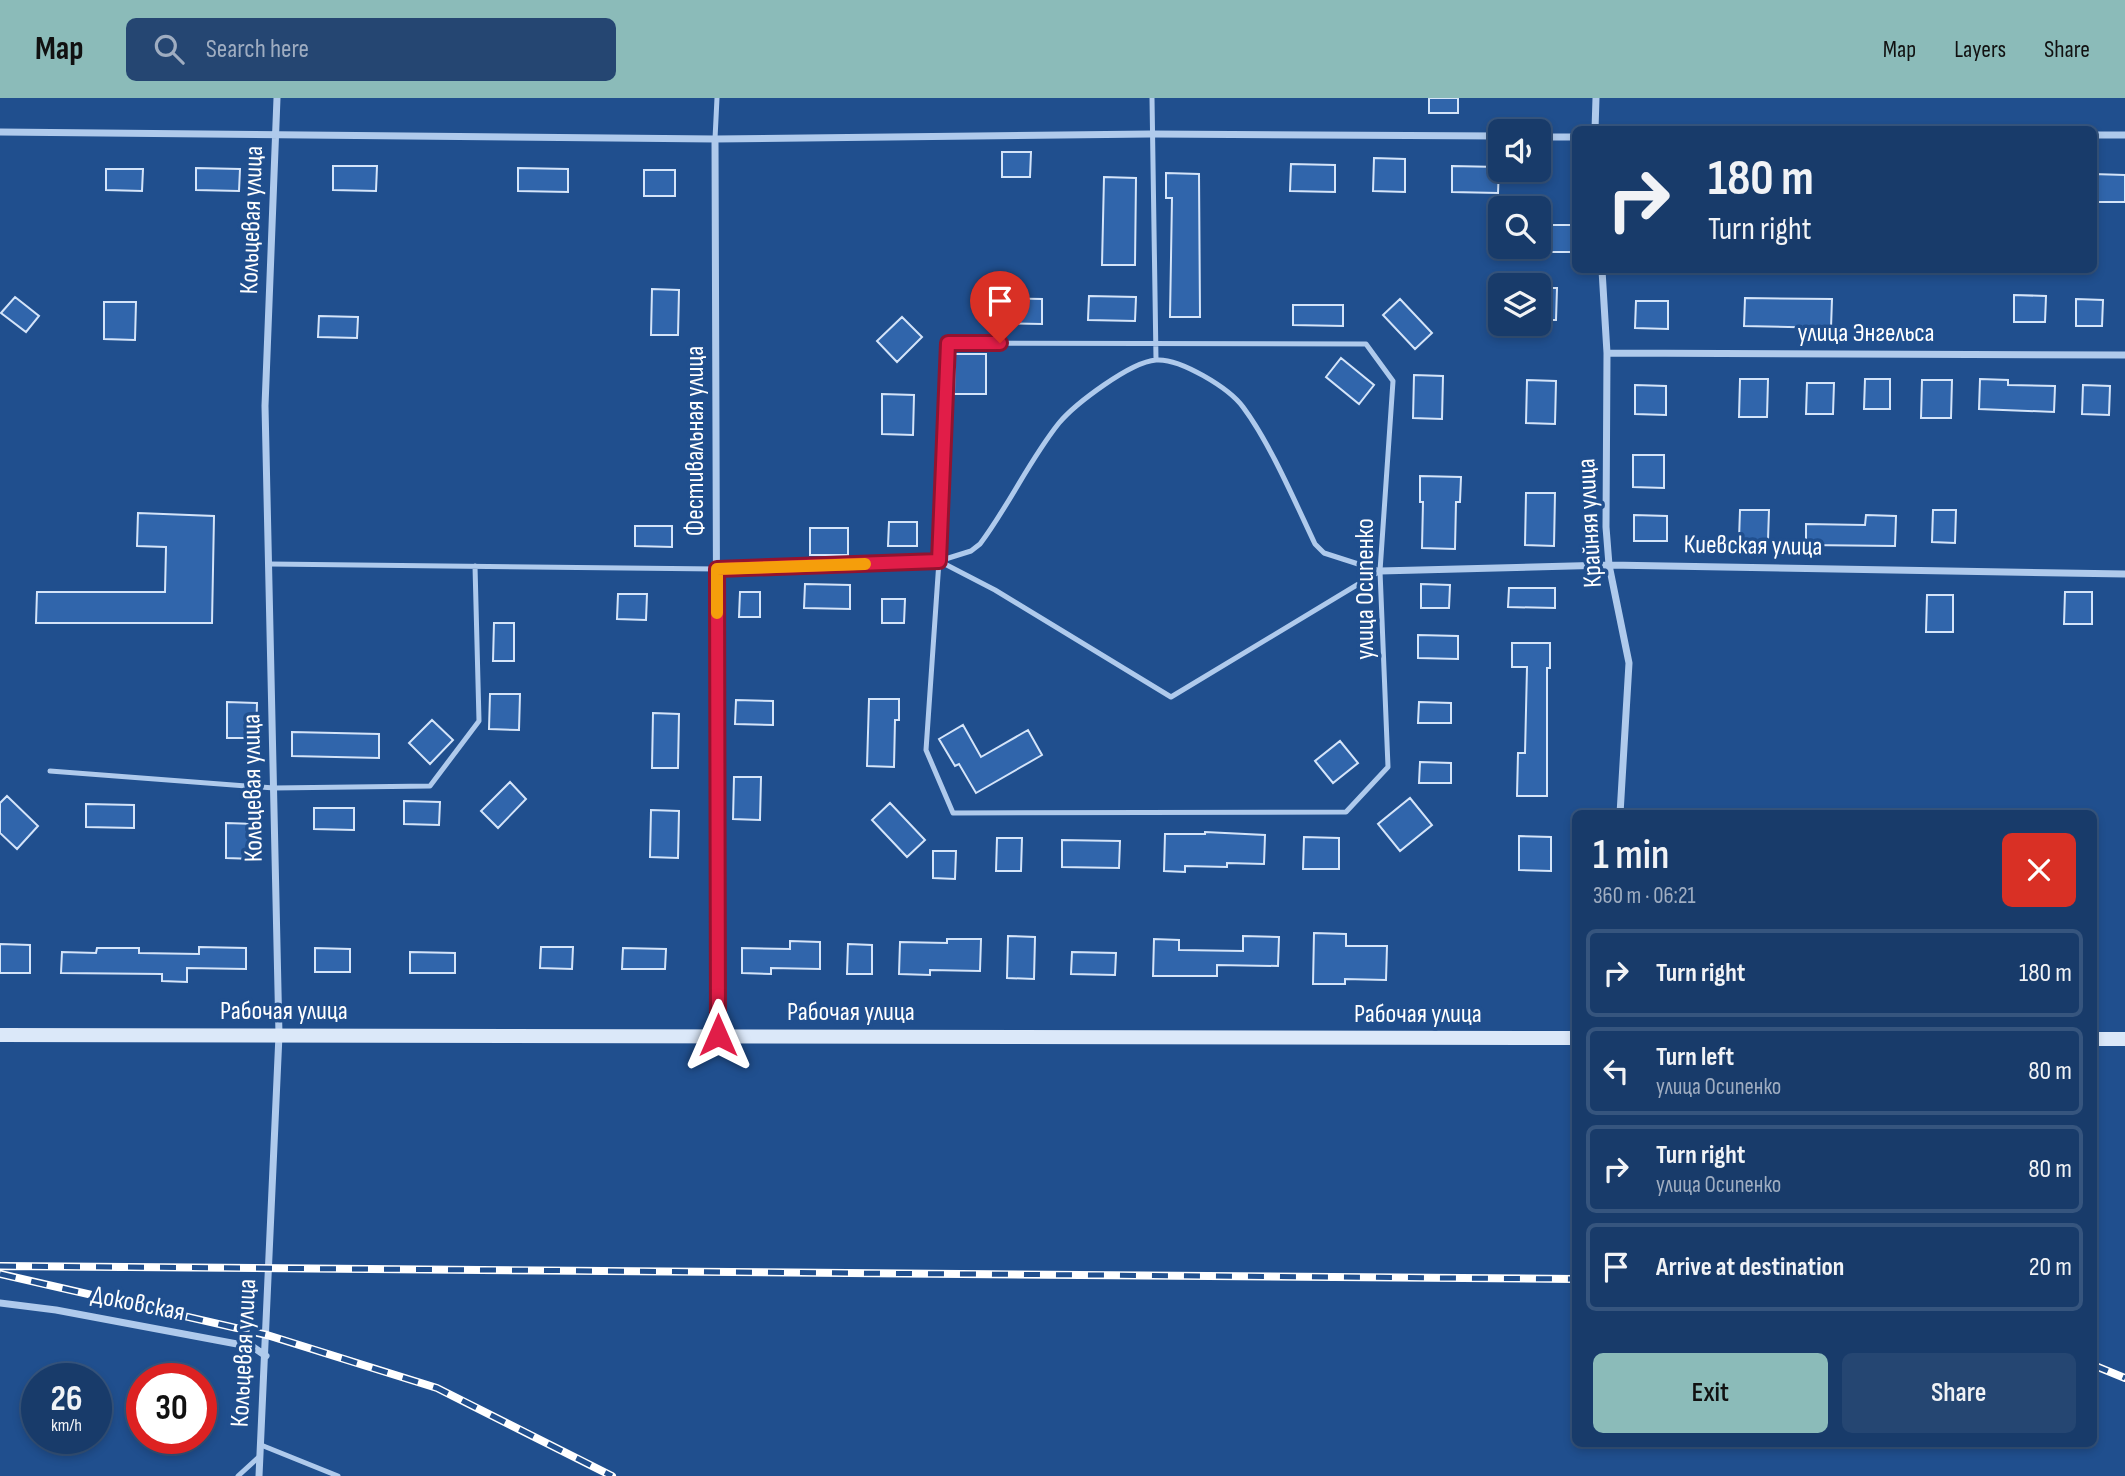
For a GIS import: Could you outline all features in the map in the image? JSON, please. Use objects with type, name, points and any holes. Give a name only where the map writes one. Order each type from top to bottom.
[{"type":"main road","name":"Рабочая улица","points":[[0,1035],[1572,1038]]},
{"type":"main road","points":[[2097,1039],[2125,1039]]},
{"type":"street","name":"Кольцевая улица","points":[[259,1476],[279,1035],[265,406],[277,98]]},
{"type":"street","points":[[1595,126],[1596,98]]},
{"type":"street","points":[[0,132],[715,139],[1151,134],[1488,136]]},
{"type":"street","points":[[2097,135],[2125,135]]},
{"type":"street","points":[[1551,136],[1572,137]]},
{"type":"street","name":"Фестивальная улица","points":[[715,139],[718,1035]]},
{"type":"street","name":"Крайняя улица","points":[[1602,273],[1607,353],[1606,527],[1609,565],[1629,663],[1620,810]]},
{"type":"street","name":"улица Энгельса","points":[[1607,353],[2125,355]]},
{"type":"street","name":"Киевская улица","points":[[1380,571],[1609,565],[2125,574]]},
{"type":"street","name":"Доковская","points":[[0,1303],[56,1310],[253,1348],[266,1356]]},
{"type":"lane","name":"Фестивальная улица","points":[[715,139],[717,98]]},
{"type":"lane","points":[[1152,98],[1156,359]]},
{"type":"lane","name":"улица Осипенко","points":[[948,343],[1366,344],[1393,381],[1380,571],[1388,766],[1346,812],[953,813],[926,750],[939,561],[948,343]]},
{"type":"lane","points":[[270,564],[717,569],[939,561],[971,551],[980,544],[1059,424],[1090,393],[1126,372],[1156,359],[1191,369],[1221,385],[1243,406],[1315,544],[1324,553],[1380,571]]},
{"type":"lane","points":[[939,561],[995,590],[1171,697],[1380,571]]},
{"type":"lane","points":[[50,771],[275,788],[430,786],[479,721],[475,566]]},
{"type":"lane","points":[[261,1445],[338,1476]]},
{"type":"lane","points":[[238,1476],[260,1455]]},
{"type":"building","points":[[1429,98],[1458,98],[1458,113],[1429,113]]},
{"type":"building","points":[[1002,152],[1031,152],[1030,177],[1002,177]]},
{"type":"building","points":[[1374,158],[1405,159],[1405,192],[1373,191]]},
{"type":"building","points":[[1291,164],[1335,165],[1335,192],[1290,191]]},
{"type":"building","points":[[333,166],[377,166],[376,191],[333,190]]},
{"type":"building","points":[[1452,166],[1488,167],[1488,182],[1498,182],[1498,193],[1452,192]]},
{"type":"building","points":[[196,168],[240,169],[239,191],[196,190]]},
{"type":"building","points":[[518,168],[568,169],[568,192],[518,191]]},
{"type":"building","points":[[106,169],[143,169],[142,191],[106,190]]},
{"type":"building","points":[[644,170],[675,170],[675,196],[644,196]]},
{"type":"building","points":[[1166,173],[1199,174],[1200,317],[1170,317],[1172,198],[1166,198]]},
{"type":"building","points":[[2097,174],[2125,175],[2125,202],[2097,202]]},
{"type":"building","points":[[1104,177],[1136,178],[1135,265],[1102,265]]},
{"type":"building","points":[[1551,225],[1572,225],[1572,252],[1551,252]]},
{"type":"building","points":[[1551,288],[1557,288],[1556,320],[1551,320]]},
{"type":"building","points":[[652,289],[679,290],[678,335],[651,335]]},
{"type":"building","points":[[2014,295],[2046,296],[2045,322],[2014,322]]},
{"type":"building","points":[[1089,296],[1136,297],[1135,321],[1088,320]]},
{"type":"building","points":[[15,297],[39,316],[26,332],[1,313]]},
{"type":"building","points":[[994,298],[1042,299],[1042,324],[993,323]]},
{"type":"building","points":[[1745,298],[1832,299],[1831,328],[1744,326]]},
{"type":"building","points":[[1400,299],[1432,333],[1415,349],[1383,315]]},
{"type":"building","points":[[2076,299],[2103,300],[2102,326],[2076,326]]},
{"type":"building","points":[[1636,301],[1668,301],[1668,329],[1635,328]]},
{"type":"building","points":[[104,302],[136,302],[135,340],[104,339]]},
{"type":"building","points":[[1293,305],[1343,305],[1343,326],[1293,325]]},
{"type":"building","points":[[319,316],[358,317],[357,338],[318,337]]},
{"type":"building","points":[[902,317],[922,337],[897,362],[877,341]]},
{"type":"building","points":[[955,354],[986,354],[986,394],[954,394]]},
{"type":"building","points":[[1341,358],[1374,385],[1359,404],[1326,377]]},
{"type":"building","points":[[1414,375],[1443,376],[1442,419],[1413,418]]},
{"type":"building","points":[[1740,379],[1768,379],[1767,417],[1739,417]]},
{"type":"building","points":[[1865,379],[1890,379],[1890,409],[1864,409]]},
{"type":"building","points":[[1980,379],[2008,380],[2008,385],[2055,386],[2054,412],[1979,409]]},
{"type":"building","points":[[1527,380],[1556,381],[1555,424],[1526,423]]},
{"type":"building","points":[[1922,380],[1952,380],[1951,418],[1921,418]]},
{"type":"building","points":[[1807,383],[1834,383],[1833,414],[1806,414]]},
{"type":"building","points":[[1635,385],[1666,386],[1666,415],[1635,414]]},
{"type":"building","points":[[2083,385],[2110,386],[2109,415],[2082,414]]},
{"type":"building","points":[[882,394],[914,395],[913,435],[882,434]]},
{"type":"building","points":[[1633,455],[1664,455],[1664,488],[1633,487]]},
{"type":"building","points":[[1420,476],[1461,477],[1460,502],[1456,502],[1455,549],[1422,548],[1423,502],[1420,502]]},
{"type":"building","points":[[1526,493],[1555,493],[1554,546],[1525,545]]},
{"type":"building","points":[[1740,510],[1769,510],[1768,540],[1739,540]]},
{"type":"building","points":[[1933,510],[1956,510],[1955,543],[1932,542]]},
{"type":"building","points":[[138,513],[214,516],[212,623],[36,623],[37,592],[165,592],[166,547],[137,546]]},
{"type":"building","points":[[1634,515],[1667,516],[1667,541],[1634,541]]},
{"type":"building","points":[[1866,515],[1896,516],[1895,546],[1806,545],[1806,524],[1865,525]]},
{"type":"building","points":[[889,522],[917,522],[917,546],[888,546]]},
{"type":"building","points":[[635,526],[672,526],[672,547],[635,546]]},
{"type":"building","points":[[810,528],[848,528],[848,555],[810,555]]},
{"type":"building","points":[[805,584],[850,585],[850,609],[804,608]]},
{"type":"building","points":[[1421,584],[1450,585],[1449,608],[1421,608]]},
{"type":"building","points":[[1509,588],[1555,588],[1555,608],[1508,607]]},
{"type":"building","points":[[740,592],[760,592],[760,617],[739,617]]},
{"type":"building","points":[[2065,592],[2092,592],[2092,624],[2064,624]]},
{"type":"building","points":[[618,594],[647,594],[646,620],[617,619]]},
{"type":"building","points":[[1927,595],[1953,595],[1953,632],[1926,632]]},
{"type":"building","points":[[882,599],[905,599],[904,623],[882,623]]},
{"type":"building","points":[[494,623],[514,623],[514,661],[493,661]]},
{"type":"building","points":[[1418,635],[1458,636],[1458,659],[1418,658]]},
{"type":"building","points":[[1512,643],[1550,643],[1550,668],[1547,668],[1547,796],[1517,796],[1518,753],[1525,753],[1527,667],[1512,667]]},
{"type":"building","points":[[490,694],[520,694],[519,730],[489,729]]},
{"type":"building","points":[[869,699],[899,699],[899,720],[895,720],[894,767],[867,766]]},
{"type":"building","points":[[736,700],[773,701],[773,725],[735,724]]},
{"type":"building","points":[[227,702],[257,703],[256,738],[227,738]]},
{"type":"building","points":[[1419,702],[1451,703],[1451,723],[1418,723]]},
{"type":"building","points":[[653,713],[679,714],[678,768],[652,768]]},
{"type":"building","points":[[432,720],[453,740],[430,764],[409,743]]},
{"type":"building","points":[[963,725],[981,757],[1028,730],[1042,755],[976,793],[959,764],[955,766],[939,739]]},
{"type":"building","points":[[292,732],[379,734],[379,758],[292,756]]},
{"type":"building","points":[[1340,741],[1358,763],[1333,783],[1315,761]]},
{"type":"building","points":[[1420,762],[1451,763],[1451,783],[1419,783]]},
{"type":"building","points":[[734,777],[761,777],[760,820],[733,819]]},
{"type":"building","points":[[510,782],[526,799],[498,828],[481,811]]},
{"type":"building","points":[[7,796],[38,826],[17,849],[0,833],[0,803]]},
{"type":"building","points":[[1410,798],[1432,825],[1400,851],[1378,824]]},
{"type":"building","points":[[404,801],[440,802],[439,825],[404,824]]},
{"type":"building","points":[[890,803],[925,840],[907,857],[872,820]]},
{"type":"building","points":[[86,804],[134,805],[134,828],[86,827]]},
{"type":"building","points":[[314,808],[354,808],[354,830],[314,829]]},
{"type":"building","points":[[651,810],[679,811],[678,858],[650,857]]},
{"type":"building","points":[[226,823],[256,824],[256,859],[226,858]]},
{"type":"building","points":[[1205,832],[1265,835],[1264,864],[1227,863],[1227,867],[1185,866],[1185,872],[1164,871],[1165,834]]},
{"type":"building","points":[[1519,836],[1551,837],[1551,871],[1519,870]]},
{"type":"building","points":[[1304,837],[1339,838],[1339,869],[1303,869]]},
{"type":"building","points":[[997,838],[1022,838],[1021,871],[996,871]]},
{"type":"building","points":[[1062,840],[1120,841],[1119,868],[1062,867]]},
{"type":"building","points":[[933,851],[956,851],[955,879],[933,878]]},
{"type":"building","points":[[1314,933],[1346,934],[1346,946],[1387,946],[1386,980],[1345,979],[1345,984],[1313,984]]},
{"type":"building","points":[[1008,936],[1035,937],[1034,979],[1007,978]]},
{"type":"building","points":[[1243,936],[1279,937],[1278,966],[1217,965],[1217,976],[1153,976],[1154,939],[1179,940],[1179,950],[1243,951]]},
{"type":"building","points":[[947,939],[981,939],[980,971],[930,970],[930,975],[899,974],[900,942],[947,943]]},
{"type":"building","points":[[790,941],[820,942],[820,969],[771,968],[771,974],[742,973],[742,948],[790,949]]},
{"type":"building","points":[[0,944],[30,945],[30,973],[0,973]]},
{"type":"building","points":[[848,944],[872,945],[872,974],[847,974]]},
{"type":"building","points":[[199,947],[246,948],[246,969],[187,968],[187,982],[162,981],[162,974],[61,973],[62,952],[96,953],[97,948],[139,948],[139,953],[199,954]]},
{"type":"building","points":[[541,947],[573,947],[572,969],[540,968]]},
{"type":"building","points":[[315,948],[350,949],[350,972],[315,972]]},
{"type":"building","points":[[623,948],[666,949],[665,969],[622,969]]},
{"type":"building","points":[[410,952],[455,953],[455,973],[410,973]]},
{"type":"building","points":[[1072,952],[1116,953],[1115,975],[1071,974]]},
{"type":"railway","points":[[0,1266],[1572,1279]]},
{"type":"railway","points":[[0,1274],[267,1335],[437,1388],[612,1476]]},
{"type":"railway","points":[[2097,1367],[2125,1378]]},
{"type":"slow traffic","points":[[717,613],[717,569],[865,564]]},
{"type":"route","points":[[718,1035],[717,569],[939,561],[948,343],[1000,343]]}]
